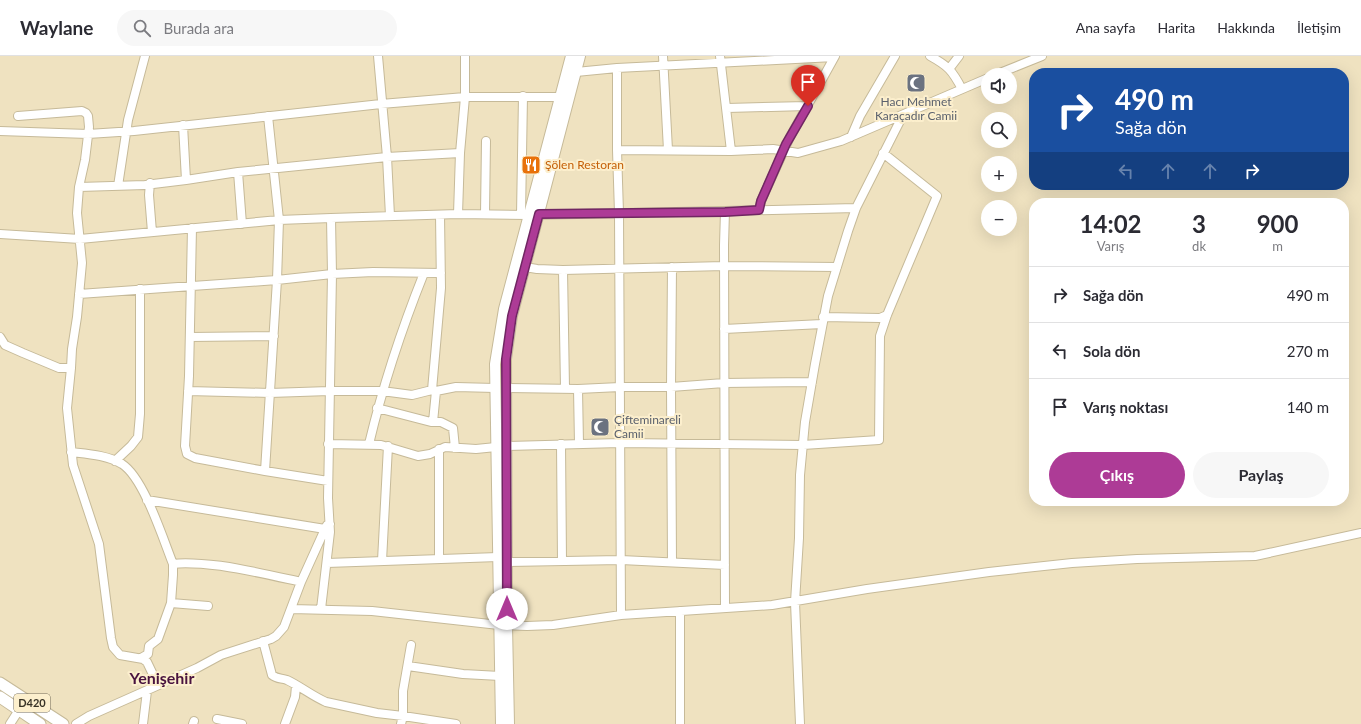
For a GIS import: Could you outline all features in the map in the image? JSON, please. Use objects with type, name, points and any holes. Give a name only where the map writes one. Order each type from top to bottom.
[{"type":"highway","name":"D420","points":[[0,683],[63,724]]},
{"type":"highway","name":"D420","points":[[0,697],[40,724]]},
{"type":"main road","points":[[509,724],[503,625],[501,447],[495,388],[495,364],[504,309],[571,56]]},
{"type":"main road","points":[[501,447],[506,388],[506,359],[512,316],[525,267],[529,215],[580,56]]},
{"type":"main road","points":[[501,724],[500,676],[503,625]]},
{"type":"street","points":[[118,186],[128,120],[145,56]]},
{"type":"street","points":[[378,56],[381,104],[387,157],[390,216]]},
{"type":"street","points":[[458,214],[460,153],[465,97],[465,56]]},
{"type":"street","points":[[663,56],[668,150]]},
{"type":"street","points":[[576,72],[721,60],[835,56]]},
{"type":"street","points":[[759,210],[761,201],[790,137],[835,56]]},
{"type":"street","points":[[851,137],[860,116],[895,56]]},
{"type":"street","points":[[930,56],[944,64],[953,72],[962,89]]},
{"type":"street","points":[[949,69],[958,56]]},
{"type":"street","points":[[1009,68],[1024,60],[1042,56]]},
{"type":"street","points":[[721,60],[731,151]]},
{"type":"street","points":[[617,68],[621,615]]},
{"type":"street","points":[[617,150],[731,151],[773,149],[798,153],[841,141],[981,81]]},
{"type":"street","points":[[523,96],[529,215]]},
{"type":"street","points":[[0,131],[88,134],[381,104],[465,97],[560,97]]},
{"type":"street","points":[[727,108],[808,106]]},
{"type":"street","points":[[18,116],[82,111],[86,112],[88,116],[88,134],[79,187],[77,213],[82,263],[67,408],[71,452],[73,465],[99,544],[113,647],[120,654],[141,658],[147,662],[158,685]]},
{"type":"street","points":[[800,724],[795,602],[799,538],[800,475],[812,382],[828,296],[856,208],[903,115]]},
{"type":"street","points":[[265,471],[274,336],[279,220],[268,116]]},
{"type":"street","points":[[183,125],[186,180]]},
{"type":"street","points":[[485,214],[486,140]]},
{"type":"street","points":[[79,187],[118,186],[186,180],[238,172],[387,157],[460,153]]},
{"type":"street","points":[[328,444],[369,444],[388,446],[418,456],[430,454],[445,447],[501,447],[620,443],[803,445],[879,440],[880,336],[887,315],[937,196],[883,153]]},
{"type":"street","points":[[238,172],[242,224]]},
{"type":"street","points":[[150,183],[149,195],[152,232]]},
{"type":"street","points":[[0,234],[80,239],[279,220],[458,214],[529,215],[856,208]]},
{"type":"street","points":[[725,212],[725,608]]},
{"type":"street","points":[[433,422],[441,288],[440,215]]},
{"type":"street","points":[[321,609],[327,563],[328,526],[328,444],[332,274],[331,218]]},
{"type":"street","points":[[192,228],[190,337],[185,446],[187,454],[195,458],[328,481]]},
{"type":"street","points":[[525,267],[563,270],[724,266],[837,267]]},
{"type":"street","points":[[672,267],[672,562]]},
{"type":"street","points":[[563,270],[565,388]]},
{"type":"street","points":[[79,294],[277,280],[332,274],[373,272],[441,273]]},
{"type":"street","points":[[369,444],[382,391],[412,302],[424,272]]},
{"type":"street","points":[[115,461],[138,437],[140,414],[140,290]]},
{"type":"street","points":[[724,329],[880,318],[887,315]]},
{"type":"street","points":[[190,337],[274,336]]},
{"type":"street","points":[[0,337],[5,345],[23,353],[59,368],[71,368]]},
{"type":"street","points":[[506,388],[671,388],[724,383],[812,382]]},
{"type":"street","points":[[188,391],[270,393],[382,391],[412,395],[456,387],[495,388]]},
{"type":"street","points":[[578,389],[579,444]]},
{"type":"street","points":[[377,408],[433,422],[441,422],[453,428],[455,448]]},
{"type":"street","points":[[561,444],[562,561]]},
{"type":"street","points":[[382,561],[388,446]]},
{"type":"street","points":[[439,449],[439,559]]},
{"type":"street","points":[[71,452],[94,455],[115,461],[130,470],[147,500],[173,564],[174,575],[171,602],[158,639],[149,646],[148,654],[141,658]]},
{"type":"street","points":[[147,500],[328,526]]},
{"type":"street","points":[[76,724],[89,716],[197,668],[221,655],[271,639],[281,631],[301,582],[328,526]]},
{"type":"street","points":[[291,609],[372,611],[503,625],[553,625],[621,615],[795,602],[867,588],[1072,563],[1137,559],[1255,556],[1361,534]]},
{"type":"street","points":[[327,563],[439,559],[562,561],[621,560],[725,565]]},
{"type":"street","points":[[173,564],[185,562],[201,563],[260,572],[301,582]]},
{"type":"street","points":[[171,602],[208,606]]},
{"type":"street","points":[[680,611],[680,724]]},
{"type":"street","points":[[264,641],[272,675],[289,681],[326,702],[402,720],[456,724]]},
{"type":"street","points":[[402,720],[404,691],[411,645]]},
{"type":"street","points":[[408,666],[463,674],[500,676]]},
{"type":"street","points":[[285,724],[295,697],[296,686]]},
{"type":"street","points":[[143,724],[147,691]]},
{"type":"street","points":[[10,724],[18,710]]},
{"type":"street","points":[[217,719],[228,723],[242,724]]},
{"type":"place","name":"Hacı Mehmet Karaçadır Camii","points":[[916,83]]},
{"type":"place","name":"Şölen Restoran","points":[[531,165]]},
{"type":"place","name":"Çifteminareli Camii","points":[[600,427]]},
{"type":"district","name":"Yenişehir","points":[[162,678]]},
{"type":"route","points":[[507,609],[506,359],[512,316],[539,214],[725,212],[759,210],[760,203],[786,144],[808,106]]}]
